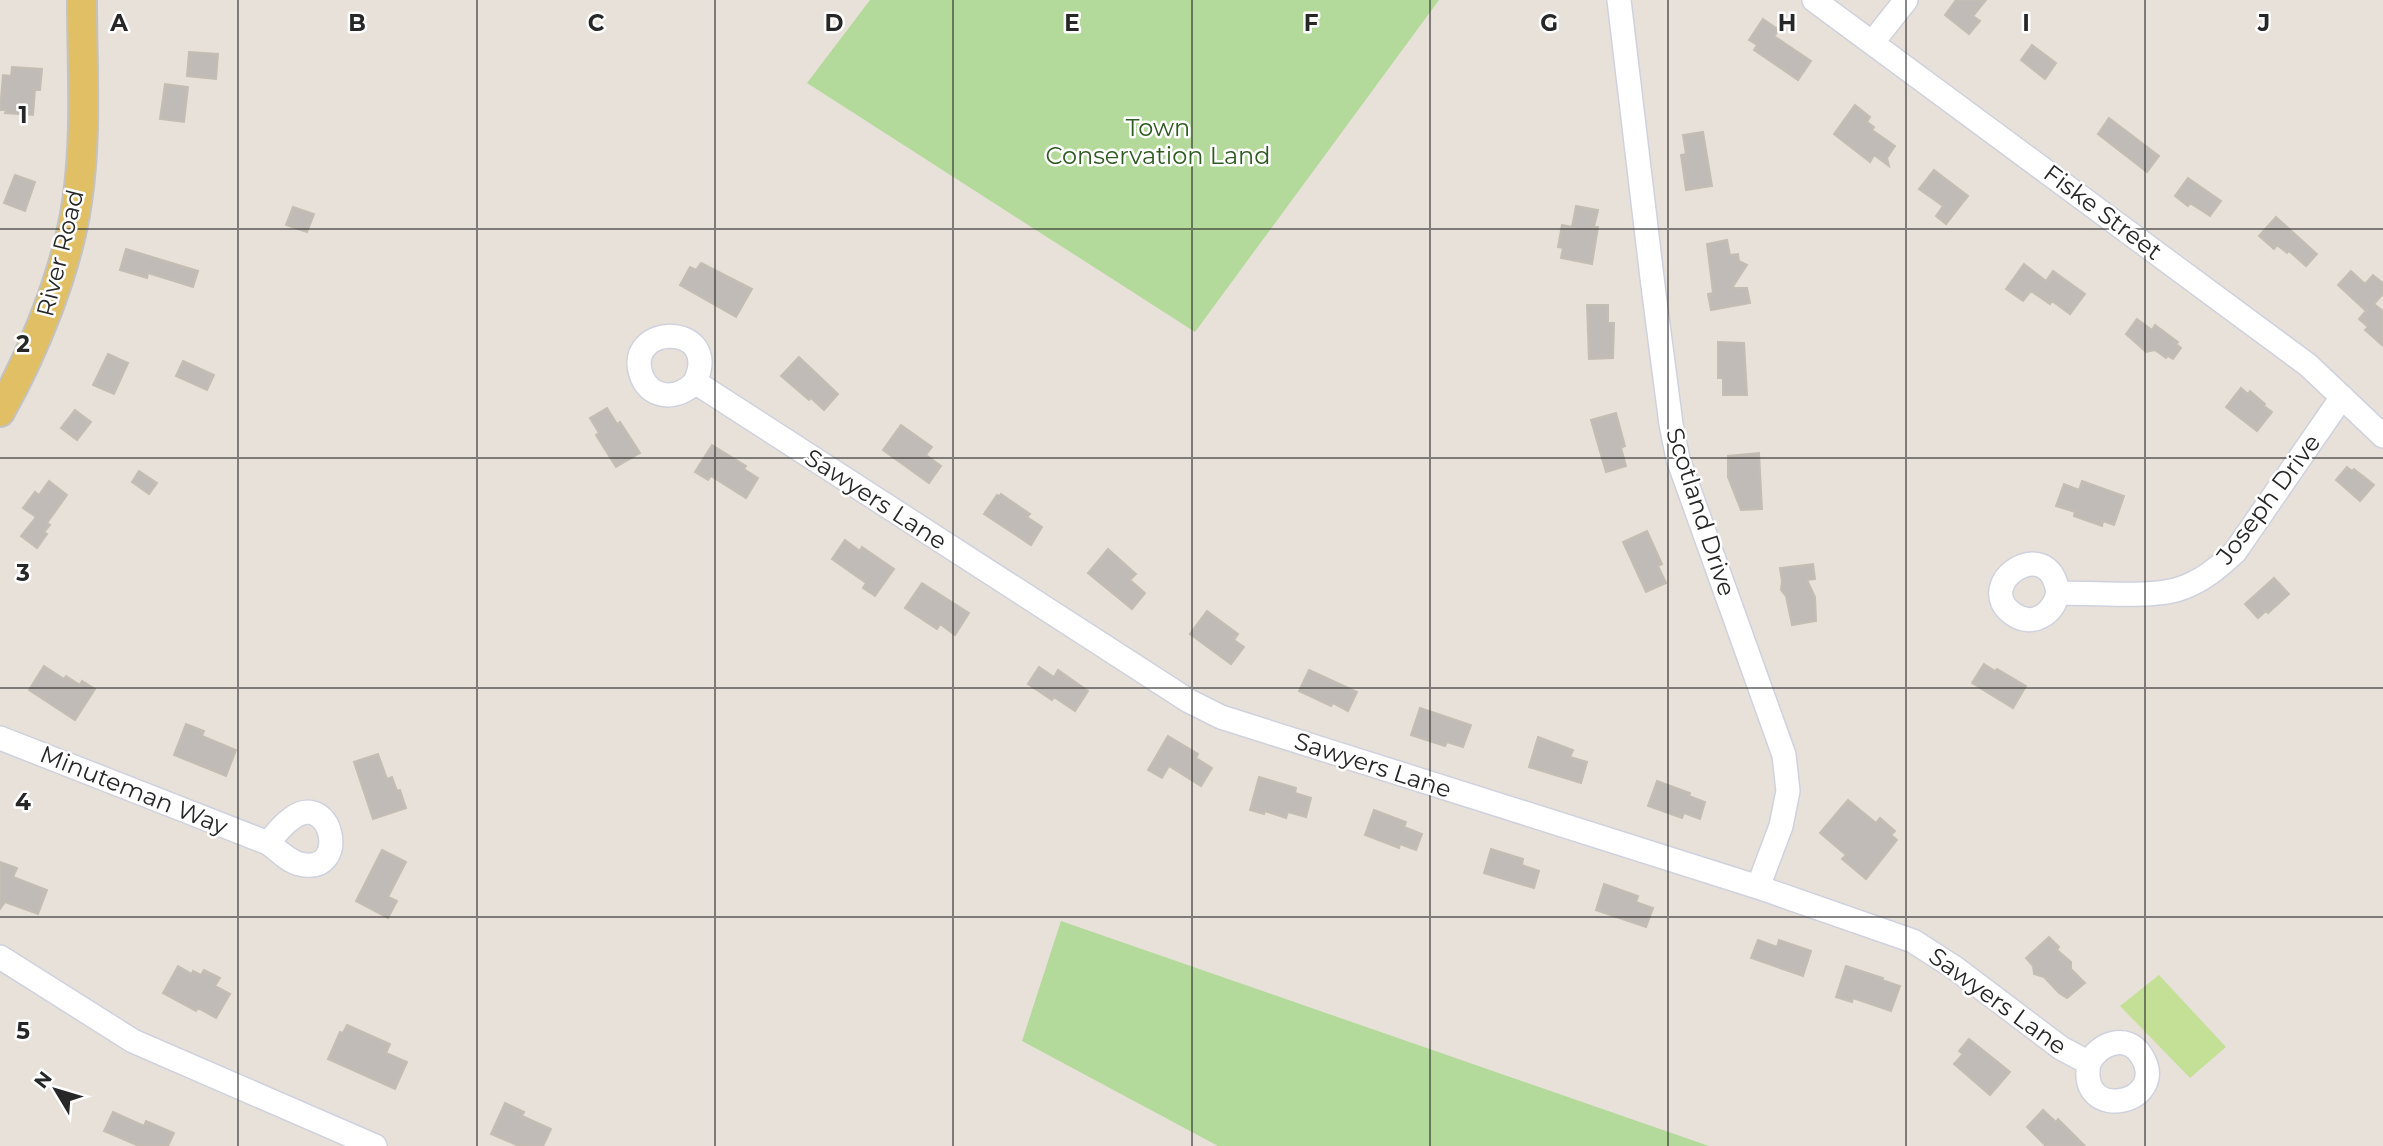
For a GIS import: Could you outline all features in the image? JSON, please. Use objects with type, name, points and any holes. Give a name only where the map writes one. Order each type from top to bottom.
[{"type":"main road","name":"River Road","points":[[0,412],[41,327],[60,271],[77,203],[82,134],[82,0]]},
{"type":"street","name":"Scotland Drive","points":[[1619,0],[1655,300],[1678,460],[1784,755],[1788,791],[1781,826],[1758,887]]},
{"type":"street","name":"Fiske Street","points":[[1814,0],[2297,357],[2383,436]]},
{"type":"street","points":[[1872,43],[1906,0]]},
{"type":"street","name":"Sawyers Lane","points":[[695,382],[1189,701],[1221,717],[1758,887],[1913,941],[1948,962],[2061,1048],[2089,1063]]},
{"type":"street","name":"Joseph Drive","points":[[2058,593],[2158,593],[2179,589],[2217,569],[2235,552],[2342,397]]},
{"type":"street","name":"Minuteman Way","points":[[0,738],[268,843]]},
{"type":"street","points":[[0,957],[133,1041],[375,1146]]},
{"type":"green space","name":"Town Conservation Land","points":[[870,0],[1439,0],[1195,332],[807,83]]},
{"type":"green space","points":[[1061,921],[1709,1146],[1218,1146],[1022,1041]]},
{"type":"green space","points":[[2159,975],[2226,1047],[2190,1078],[2120,1006]]},
{"type":"building","points":[[1956,0],[1986,0],[1973,16],[1980,21],[1969,34],[1945,15]]},
{"type":"building","points":[[1763,19],[1779,30],[1774,36],[1811,61],[1798,80],[1754,50],[1757,45],[1749,40]]},
{"type":"building","points":[[2032,45],[2056,63],[2045,79],[2021,60]]},
{"type":"building","points":[[189,52],[218,54],[216,79],[187,76]]},
{"type":"building","points":[[12,67],[42,69],[40,90],[35,90],[33,115],[5,113],[6,110],[0,110],[3,75],[11,76]]},
{"type":"building","points":[[165,84],[188,87],[184,122],[160,119]]},
{"type":"building","points":[[1855,105],[1870,117],[1867,122],[1874,127],[1872,130],[1895,146],[1887,158],[1889,166],[1874,155],[1870,162],[1834,134]]},
{"type":"building","points":[[2109,118],[2159,156],[2147,172],[2098,134]]},
{"type":"building","points":[[1703,132],[1712,186],[1686,190],[1681,155],[1686,154],[1683,135]]},
{"type":"building","points":[[1934,170],[1968,196],[1946,224],[1936,216],[1943,206],[1919,189]]},
{"type":"building","points":[[15,175],[35,182],[25,211],[4,203]]},
{"type":"building","points":[[2188,178],[2221,201],[2210,216],[2190,203],[2188,206],[2175,196]]},
{"type":"building","points":[[1576,206],[1598,210],[1592,264],[1561,258],[1563,248],[1558,247],[1562,225],[1572,227]]},
{"type":"building","points":[[293,207],[314,214],[307,232],[286,225]]},
{"type":"building","points":[[2276,217],[2317,254],[2306,266],[2289,251],[2287,253],[2277,245],[2274,249],[2259,236]]},
{"type":"building","points":[[1727,240],[1730,255],[1738,254],[1739,261],[1747,265],[1732,288],[1747,288],[1750,303],[1711,310],[1708,294],[1713,293],[1707,244]]},
{"type":"building","points":[[126,249],[198,271],[193,287],[148,273],[147,278],[120,270]]},
{"type":"building","points":[[701,263],[752,289],[736,317],[680,285],[690,267],[696,270]]},
{"type":"building","points":[[2024,264],[2046,281],[2053,271],[2085,294],[2070,314],[2031,291],[2023,301],[2006,289]]},
{"type":"building","points":[[2351,271],[2365,284],[2373,275],[2383,283],[2383,294],[2374,304],[2383,311],[2383,346],[2365,330],[2368,327],[2359,319],[2366,311],[2338,285]]},
{"type":"building","points":[[1587,305],[1608,305],[1608,323],[1614,323],[1613,358],[1589,359]]},
{"type":"building","points":[[2137,319],[2152,330],[2155,325],[2178,342],[2176,344],[2181,348],[2173,359],[2168,356],[2166,358],[2155,350],[2146,352],[2126,334]]},
{"type":"building","points":[[1718,342],[1744,343],[1747,395],[1723,395],[1723,378],[1718,378]]},
{"type":"building","points":[[108,354],[128,363],[114,394],[93,385]]},
{"type":"building","points":[[799,357],[838,394],[824,410],[781,376]]},
{"type":"building","points":[[183,361],[214,375],[207,390],[176,376]]},
{"type":"building","points":[[2241,388],[2248,394],[2250,391],[2272,412],[2257,431],[2226,407]]},
{"type":"building","points":[[607,408],[617,424],[620,422],[640,453],[616,467],[596,435],[599,433],[590,418]]},
{"type":"building","points":[[75,410],[91,422],[77,440],[61,428]]},
{"type":"building","points":[[1616,413],[1625,446],[1621,448],[1626,466],[1606,472],[1591,420]]},
{"type":"building","points":[[901,425],[932,447],[926,455],[941,466],[929,483],[883,450]]},
{"type":"building","points":[[712,445],[746,466],[744,469],[758,478],[746,498],[711,476],[708,480],[695,472]]},
{"type":"building","points":[[1759,453],[1762,509],[1741,510],[1728,477],[1728,456]]},
{"type":"building","points":[[2347,467],[2352,471],[2354,469],[2374,485],[2360,501],[2336,480]]},
{"type":"building","points":[[139,471],[157,483],[149,494],[132,482]]},
{"type":"building","points":[[49,481],[67,495],[47,523],[50,525],[44,532],[47,534],[37,548],[21,536],[36,517],[23,508],[35,492],[39,495]]},
{"type":"building","points":[[2082,481],[2124,496],[2114,525],[2103,521],[2102,526],[2056,506],[2064,484],[2079,490]]},
{"type":"building","points":[[1001,494],[1030,514],[1027,517],[1042,527],[1031,545],[984,514],[997,495]]},
{"type":"building","points":[[1647,531],[1662,564],[1658,566],[1666,583],[1646,592],[1623,542]]},
{"type":"building","points":[[845,540],[860,551],[862,547],[894,569],[875,596],[863,588],[866,583],[832,559]]},
{"type":"building","points":[[1108,549],[1136,574],[1130,580],[1145,593],[1132,609],[1088,573]]},
{"type":"building","points":[[1813,564],[1815,579],[1807,580],[1815,597],[1816,621],[1792,625],[1786,596],[1781,590],[1780,568]]},
{"type":"building","points":[[2274,578],[2289,594],[2268,613],[2266,611],[2258,618],[2245,604]]},
{"type":"building","points":[[922,583],[969,613],[955,635],[940,624],[937,629],[905,608]]},
{"type":"building","points":[[1207,611],[1238,634],[1234,640],[1244,647],[1231,664],[1190,634]]},
{"type":"building","points":[[1984,664],[2026,686],[2013,708],[1972,683]]},
{"type":"building","points":[[44,666],[64,679],[66,676],[80,685],[82,681],[95,689],[75,720],[29,690]]},
{"type":"building","points":[[1039,667],[1054,677],[1058,670],[1088,691],[1075,711],[1028,684]]},
{"type":"building","points":[[1309,670],[1357,692],[1348,711],[1299,691]]},
{"type":"building","points":[[1420,708],[1471,725],[1463,747],[1447,742],[1445,746],[1411,735]]},
{"type":"building","points":[[186,724],[204,731],[202,736],[236,750],[226,776],[174,755]]},
{"type":"building","points":[[1168,736],[1198,754],[1196,758],[1212,768],[1201,786],[1169,766],[1162,778],[1148,770]]},
{"type":"building","points":[[1538,737],[1573,750],[1570,757],[1587,762],[1581,783],[1529,767]]},
{"type":"building","points":[[378,754],[387,779],[392,777],[406,808],[373,819],[354,762]]},
{"type":"building","points":[[1259,777],[1296,788],[1295,793],[1311,798],[1306,817],[1288,812],[1286,818],[1265,811],[1264,814],[1250,810]]},
{"type":"building","points":[[1657,781],[1690,793],[1689,796],[1705,802],[1700,819],[1684,813],[1682,818],[1648,806]]},
{"type":"building","points":[[1848,800],[1876,823],[1880,818],[1895,831],[1891,835],[1897,840],[1866,879],[1842,859],[1846,855],[1820,833]]},
{"type":"building","points":[[1374,810],[1406,822],[1404,827],[1422,834],[1416,850],[1400,844],[1399,848],[1365,835]]},
{"type":"building","points":[[1491,849],[1523,859],[1522,865],[1539,871],[1534,888],[1484,873]]},
{"type":"building","points":[[382,850],[406,862],[388,897],[397,901],[388,918],[356,901]]},
{"type":"building","points":[[0,862],[17,868],[13,877],[47,890],[38,914],[5,902],[0,909]]},
{"type":"building","points":[[1604,884],[1638,896],[1636,902],[1653,908],[1646,927],[1596,910]]},
{"type":"building","points":[[2049,937],[2059,947],[2057,950],[2071,962],[2071,969],[2085,983],[2067,998],[2044,977],[2034,974],[2033,966],[2026,958]]},
{"type":"building","points":[[1758,940],[1777,947],[1779,940],[1811,951],[1803,976],[1751,958]]},
{"type":"building","points":[[178,966],[192,974],[193,971],[201,975],[204,970],[220,978],[215,986],[230,994],[216,1018],[198,1008],[196,1011],[163,993]]},
{"type":"building","points":[[1846,966],[1900,986],[1891,1011],[1853,998],[1852,1002],[1836,997]]},
{"type":"building","points":[[347,1025],[390,1044],[386,1053],[407,1062],[395,1089],[328,1059],[340,1032],[343,1033]]},
{"type":"building","points":[[1969,1039],[2010,1072],[1990,1095],[1954,1064],[1963,1054],[1959,1051]]},
{"type":"building","points":[[505,1103],[524,1112],[522,1116],[551,1129],[543,1146],[519,1146],[491,1134]]},
{"type":"building","points":[[2043,1110],[2056,1122],[2058,1119],[2085,1146],[2046,1146],[2027,1127]]},
{"type":"building","points":[[113,1112],[144,1126],[146,1121],[174,1133],[168,1146],[139,1146],[104,1131]]}]
